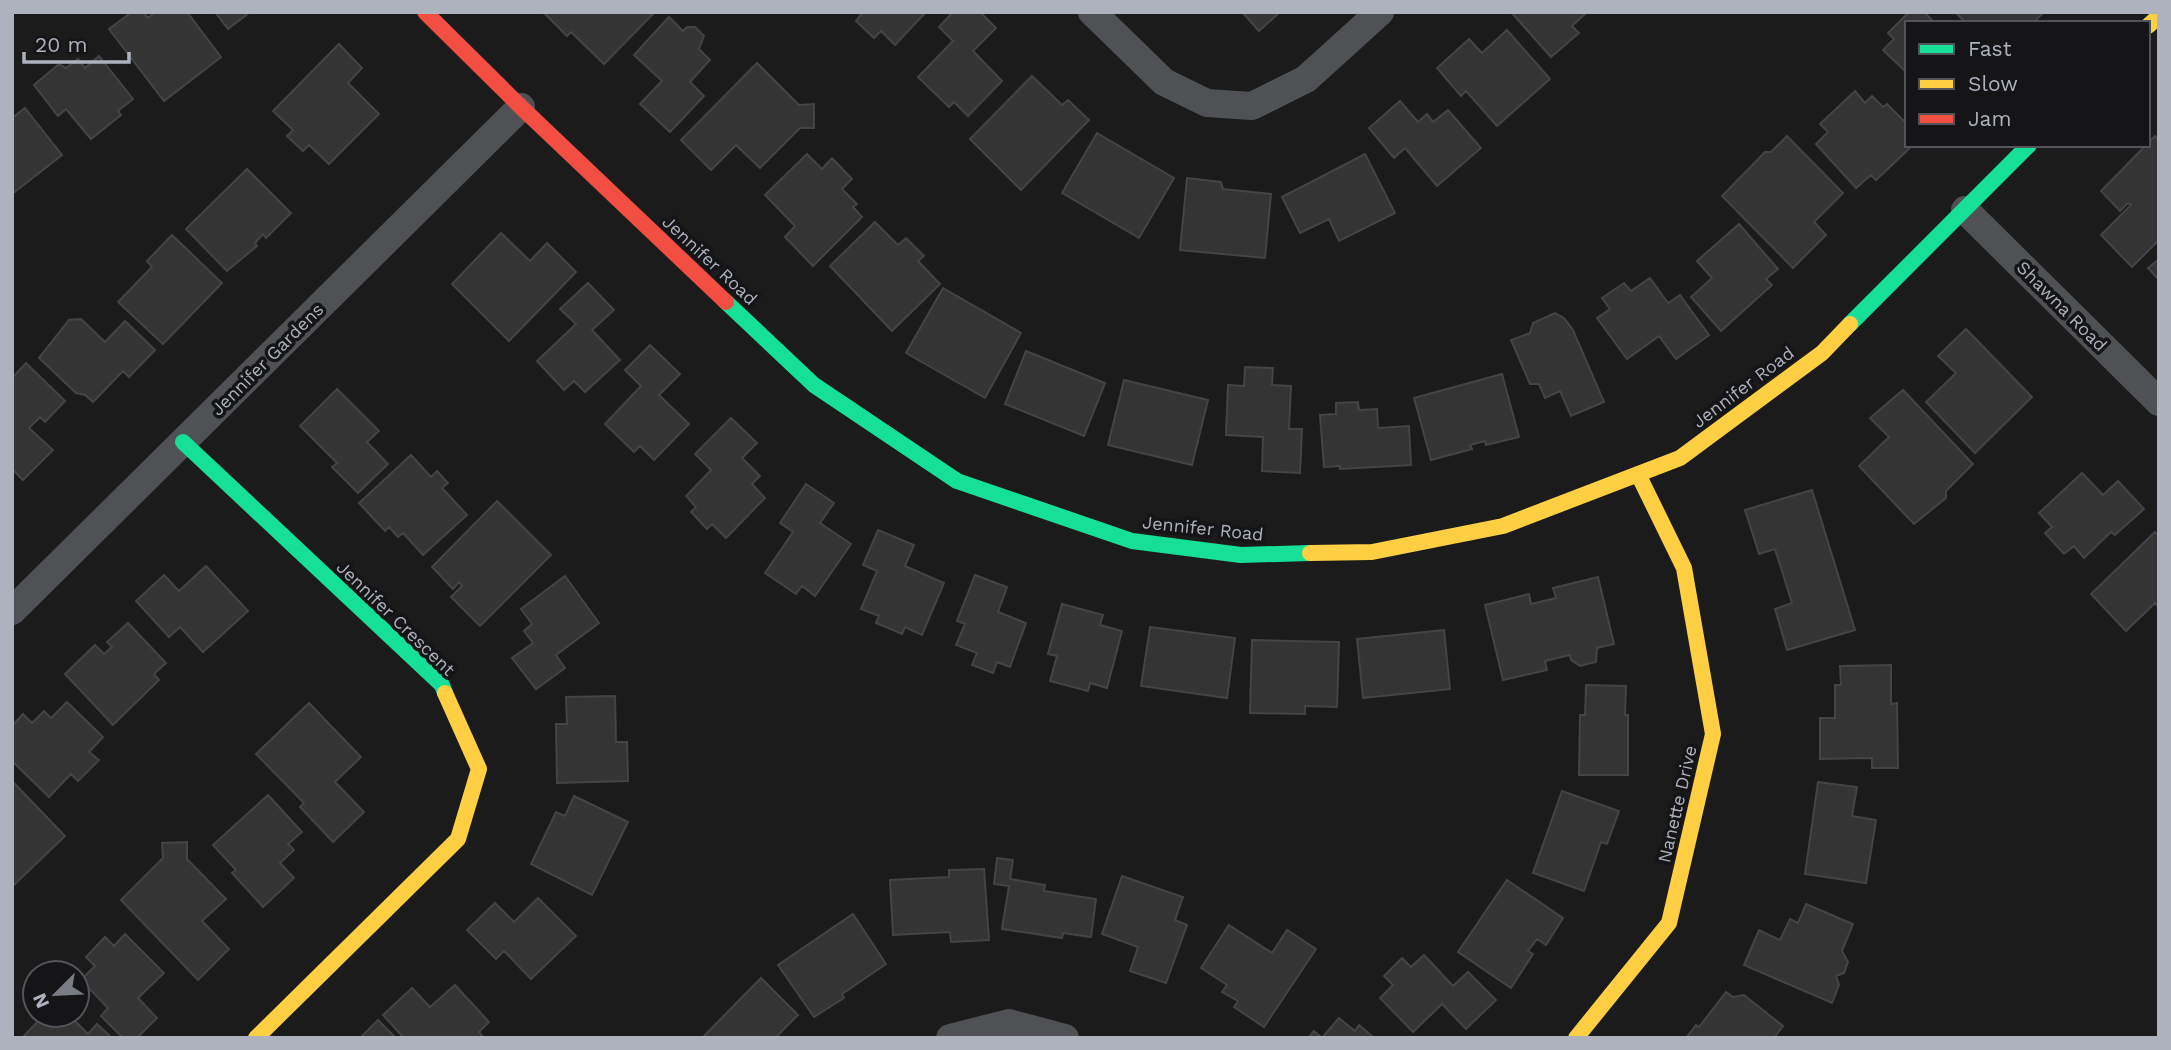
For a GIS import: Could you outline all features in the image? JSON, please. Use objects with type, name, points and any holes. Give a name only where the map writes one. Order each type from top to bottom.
[{"type":"street","name":"Jennifer Road","points":[[425,12],[521,107],[814,385],[957,481],[1132,541],[1241,555],[1372,552],[1503,526],[1680,458],[1822,353],[2027,147]]},
{"type":"street","points":[[1092,12],[1164,82],[1207,103],[1251,106],[1306,79],[1380,12]]},
{"type":"street","name":"Jennifer Gardens","points":[[12,611],[521,107]]},
{"type":"street","name":"Shawna Road","points":[[1965,210],[2159,402]]},
{"type":"street","name":"Jennifer Crescent","points":[[183,442],[442,685],[479,769],[458,839],[256,1038]]},
{"type":"street","name":"Nanette Drive","points":[[1576,1038],[1669,923],[1713,734],[1684,568],[1637,474]]},
{"type":"street","points":[[950,1038],[1009,1023],[1065,1038]]},
{"type":"building","points":[[132,12],[143,12],[148,18],[155,12],[187,12],[221,57],[164,101],[109,29]]},
{"type":"building","points":[[215,12],[250,12],[228,29]]},
{"type":"building","points":[[543,12],[655,12],[604,64],[571,32],[567,36]]},
{"type":"building","points":[[863,12],[926,12],[895,45],[881,31],[874,38],[856,21]]},
{"type":"building","points":[[953,12],[980,12],[996,28],[973,51],[1002,81],[968,116],[954,102],[949,107],[918,77],[953,41],[939,27]]},
{"type":"building","points":[[1242,12],[1280,12],[1259,31]]},
{"type":"building","points":[[1511,12],[1587,12],[1572,26],[1579,33],[1551,57]]},
{"type":"building","points":[[1909,12],[1924,12],[1933,21],[1905,21],[1905,71],[1883,50],[1894,39],[1888,33]]},
{"type":"building","points":[[1955,12],[2044,12],[2035,21],[1964,21]]},
{"type":"building","points":[[669,17],[683,31],[687,27],[695,27],[704,36],[699,49],[710,60],[690,82],[704,96],[670,132],[640,104],[662,81],[634,55]]},
{"type":"building","points":[[1507,30],[1550,79],[1497,126],[1466,91],[1461,96],[1437,68],[1469,39],[1482,53]]},
{"type":"building","points":[[339,44],[362,68],[348,83],[379,114],[329,164],[309,145],[303,151],[287,136],[293,130],[273,111]]},
{"type":"building","points":[[99,56],[133,99],[118,111],[121,115],[91,139],[66,109],[58,116],[34,85],[59,64],[66,68],[78,59],[85,68]]},
{"type":"building","points":[[757,63],[799,105],[814,104],[814,128],[800,128],[760,168],[736,145],[711,170],[681,140]]},
{"type":"building","points":[[1032,76],[1062,105],[1068,100],[1089,120],[1021,190],[970,139]]},
{"type":"building","points":[[1855,91],[1865,103],[1872,96],[1883,107],[1887,104],[1905,122],[1905,147],[1911,147],[1876,180],[1871,175],[1856,188],[1816,144],[1828,132],[1820,124]]},
{"type":"building","points":[[1400,101],[1418,122],[1427,114],[1433,122],[1448,110],[1481,148],[1437,186],[1405,148],[1394,158],[1369,128]]},
{"type":"building","points":[[25,108],[62,155],[12,194],[12,118]]},
{"type":"building","points":[[1097,133],[1174,178],[1139,238],[1062,193]]},
{"type":"building","points":[[1787,136],[1843,193],[1814,222],[1826,235],[1793,268],[1722,196],[1765,152],[1771,152]]},
{"type":"building","points":[[2155,136],[2159,140],[2159,240],[2132,267],[2101,235],[2131,205],[2128,203],[2120,211],[2101,191],[2144,147],[2150,147],[2150,141]]},
{"type":"building","points":[[807,154],[822,169],[832,158],[852,179],[842,189],[857,204],[853,207],[862,217],[813,266],[785,237],[795,226],[765,195]]},
{"type":"building","points":[[1365,154],[1395,213],[1339,241],[1329,219],[1300,233],[1282,197]]},
{"type":"building","points":[[247,169],[291,213],[266,238],[263,234],[255,243],[257,246],[227,271],[186,229]]},
{"type":"building","points":[[1187,178],[1221,182],[1223,189],[1271,194],[1265,258],[1180,250]]},
{"type":"building","points":[[875,222],[898,245],[906,238],[924,256],[918,261],[940,284],[892,331],[830,266]]},
{"type":"building","points":[[1739,224],[1778,269],[1766,279],[1772,285],[1721,331],[1691,297],[1712,278],[1697,261]]},
{"type":"building","points":[[501,233],[530,261],[547,243],[576,272],[509,341],[452,284]]},
{"type":"building","points":[[172,235],[222,283],[163,344],[118,302],[152,267],[147,261]]},
{"type":"building","points":[[2159,259],[2159,280],[2148,268]]},
{"type":"building","points":[[1650,278],[1668,303],[1680,295],[1709,335],[1676,359],[1659,336],[1627,359],[1597,318],[1610,309],[1602,298],[1624,283],[1631,291]]},
{"type":"building","points":[[588,283],[614,310],[592,330],[620,360],[585,392],[574,381],[564,390],[537,361],[576,324],[560,309]]},
{"type":"building","points":[[943,288],[1021,333],[985,398],[906,353]]},
{"type":"building","points":[[1555,313],[1564,318],[1573,330],[1604,402],[1571,416],[1560,391],[1545,398],[1539,384],[1530,384],[1511,340],[1530,333],[1533,323]]},
{"type":"building","points":[[81,319],[105,342],[125,321],[155,350],[129,377],[123,371],[93,402],[85,395],[76,393],[39,358],[69,320]]},
{"type":"building","points":[[1966,329],[2032,397],[1975,453],[1926,402],[1956,373],[1938,356]]},
{"type":"building","points":[[650,345],[680,374],[659,395],[689,424],[654,460],[640,446],[634,452],[605,424],[641,386],[625,370]]},
{"type":"building","points":[[1026,351],[1105,383],[1084,436],[1005,404]]},
{"type":"building","points":[[26,363],[65,401],[45,422],[40,417],[29,428],[53,450],[23,480],[12,469],[12,378]]},
{"type":"building","points":[[1245,367],[1273,368],[1272,385],[1291,386],[1289,429],[1302,429],[1300,473],[1262,471],[1263,437],[1226,435],[1228,385],[1244,386]]},
{"type":"building","points":[[1502,374],[1519,437],[1486,445],[1485,441],[1470,445],[1472,449],[1431,460],[1414,398]]},
{"type":"building","points":[[1124,380],[1208,400],[1192,465],[1108,445]]},
{"type":"building","points":[[337,389],[379,431],[367,442],[388,464],[358,493],[332,467],[337,463],[300,426]]},
{"type":"building","points":[[1903,390],[1973,464],[1946,491],[1946,498],[1914,524],[1859,466],[1889,437],[1870,418]]},
{"type":"building","points":[[1358,402],[1359,410],[1377,409],[1378,428],[1409,426],[1411,465],[1340,469],[1340,466],[1324,467],[1320,415],[1336,414],[1336,403]]},
{"type":"building","points":[[731,418],[757,443],[742,458],[760,476],[752,484],[765,498],[726,538],[712,524],[707,529],[691,512],[696,507],[686,496],[711,470],[695,454]]},
{"type":"building","points":[[411,455],[431,477],[437,471],[448,483],[442,488],[467,515],[423,555],[403,533],[398,537],[389,527],[385,531],[359,503]]},
{"type":"building","points":[[2082,473],[2103,495],[2118,481],[2144,509],[2115,535],[2111,532],[2084,558],[2074,546],[2064,554],[2045,533],[2052,527],[2039,513]]},
{"type":"building","points":[[806,484],[834,503],[820,523],[851,544],[815,596],[802,586],[796,594],[765,573],[793,532],[780,523]]},
{"type":"building","points":[[1812,490],[1855,630],[1787,650],[1775,609],[1792,603],[1775,549],[1759,554],[1745,510]]},
{"type":"building","points":[[497,501],[551,555],[480,626],[451,597],[462,586],[459,582],[453,589],[432,567]]},
{"type":"building","points":[[878,530],[914,545],[905,566],[944,583],[922,635],[905,627],[902,634],[876,623],[879,616],[861,609],[877,571],[863,565]]},
{"type":"building","points":[[2155,532],[2159,536],[2159,608],[2155,603],[2126,631],[2091,594]]},
{"type":"building","points":[[206,566],[248,611],[203,652],[180,627],[169,637],[136,601],[164,575],[179,591]]},
{"type":"building","points":[[975,575],[1007,587],[998,612],[1026,623],[1010,667],[997,662],[993,673],[972,665],[977,653],[956,645],[965,624],[957,621]]},
{"type":"building","points":[[565,576],[599,623],[556,655],[565,668],[536,689],[512,658],[533,643],[524,631],[532,624],[521,609]]},
{"type":"building","points":[[1598,577],[1614,644],[1597,648],[1596,662],[1580,666],[1571,660],[1570,655],[1545,661],[1547,670],[1503,680],[1485,605],[1529,594],[1531,604],[1556,598],[1553,588]]},
{"type":"building","points":[[1062,604],[1103,615],[1100,625],[1122,631],[1107,688],[1090,683],[1088,691],[1050,681],[1057,656],[1048,654]]},
{"type":"building","points":[[128,623],[166,663],[154,674],[159,680],[113,725],[65,674],[95,645],[104,654],[112,647],[107,642]]},
{"type":"building","points":[[1150,627],[1235,638],[1227,698],[1141,686]]},
{"type":"building","points":[[1444,630],[1450,689],[1363,698],[1357,639]]},
{"type":"building","points":[[1252,640],[1339,642],[1337,707],[1305,706],[1305,714],[1250,713]]},
{"type":"building","points":[[1891,665],[1891,704],[1897,703],[1898,768],[1872,768],[1872,758],[1820,759],[1820,718],[1835,718],[1835,685],[1841,685],[1840,666]]},
{"type":"building","points":[[1586,685],[1626,686],[1628,775],[1579,775],[1580,715],[1585,715]]},
{"type":"building","points":[[615,696],[616,742],[627,742],[628,781],[557,783],[556,724],[567,724],[566,697]]},
{"type":"building","points":[[67,702],[103,737],[89,752],[99,760],[78,781],[71,774],[49,797],[12,761],[12,726],[23,714],[32,723],[44,711],[51,718]]},
{"type":"building","points":[[309,703],[361,757],[335,782],[364,812],[333,842],[300,807],[304,803],[256,754]]},
{"type":"building","points":[[12,781],[65,836],[12,887]]},
{"type":"building","points":[[1818,782],[1857,787],[1852,816],[1876,820],[1866,883],[1805,874]]},
{"type":"building","points":[[1562,791],[1619,811],[1607,844],[1601,842],[1584,891],[1533,873]]},
{"type":"building","points":[[268,795],[302,832],[288,844],[294,850],[280,863],[294,878],[263,907],[232,873],[236,870],[213,845]]},
{"type":"building","points":[[574,796],[628,822],[592,895],[531,864],[556,812],[565,816]]},
{"type":"building","points":[[187,842],[187,859],[226,899],[202,921],[229,949],[198,980],[121,900],[163,858],[162,843]]},
{"type":"building","points":[[997,858],[1013,860],[1010,879],[1045,885],[1044,891],[1096,899],[1091,937],[1063,933],[1062,938],[1002,929],[1009,886],[994,884]]},
{"type":"building","points":[[984,869],[989,940],[951,942],[950,932],[893,935],[890,880],[949,877],[949,870]]},
{"type":"building","points":[[1122,876],[1183,897],[1175,920],[1187,925],[1166,983],[1130,971],[1138,947],[1102,934]]},
{"type":"building","points":[[1507,880],[1563,918],[1546,945],[1537,939],[1528,951],[1533,954],[1511,988],[1458,952]]},
{"type":"building","points":[[538,898],[576,936],[531,979],[504,951],[496,959],[467,930],[495,903],[514,922]]},
{"type":"building","points":[[1806,904],[1853,924],[1842,951],[1848,962],[1844,973],[1836,976],[1839,985],[1832,1003],[1744,965],[1759,930],[1780,940],[1790,919],[1798,923]]},
{"type":"building","points":[[853,914],[886,964],[842,994],[844,998],[814,1017],[778,965]]},
{"type":"building","points":[[1229,925],[1272,953],[1287,930],[1316,949],[1264,1027],[1234,1007],[1238,1001],[1222,992],[1227,985],[1201,968]]},
{"type":"building","points":[[125,934],[164,973],[138,998],[157,1018],[137,1038],[123,1038],[101,1016],[108,1008],[91,990],[91,970],[95,966],[91,959],[86,957],[105,937],[114,946]]},
{"type":"building","points":[[1424,955],[1453,986],[1468,972],[1496,1000],[1466,1029],[1442,1004],[1413,1032],[1380,998],[1393,985],[1384,976],[1402,958],[1411,967]]},
{"type":"building","points":[[761,978],[798,1015],[775,1038],[702,1038]]},
{"type":"building","points":[[455,985],[489,1022],[479,1032],[484,1038],[404,1038],[383,1015],[412,988],[430,1007]]},
{"type":"building","points":[[1726,992],[1733,997],[1744,995],[1783,1026],[1774,1038],[1686,1038],[1696,1025],[1699,1027]]},
{"type":"building","points":[[1339,1018],[1355,1031],[1359,1025],[1374,1038],[1322,1038]]},
{"type":"building","points":[[378,1020],[396,1038],[360,1038]]},
{"type":"building","points":[[97,1024],[112,1038],[22,1038],[31,1029],[83,1029],[88,1034]]},
{"type":"building","points":[[1314,1031],[1322,1038],[1308,1038]]},
{"type":"traffic: fast","points":[[1850,324],[2027,147]]},
{"type":"traffic: fast","points":[[726,302],[814,385],[957,481],[1132,541],[1241,555],[1310,553]]},
{"type":"traffic: fast","points":[[183,442],[442,685],[445,693]]},
{"type":"traffic: slow","points":[[2150,24],[2159,16]]},
{"type":"traffic: slow","points":[[1310,553],[1372,552],[1503,526],[1680,458],[1822,353],[1850,324]]},
{"type":"traffic: slow","points":[[1576,1038],[1669,923],[1713,734],[1684,568],[1638,474]]},
{"type":"traffic: slow","points":[[256,1038],[458,839],[479,769],[445,693]]},
{"type":"traffic: jam","points":[[425,12],[726,302]]}]
